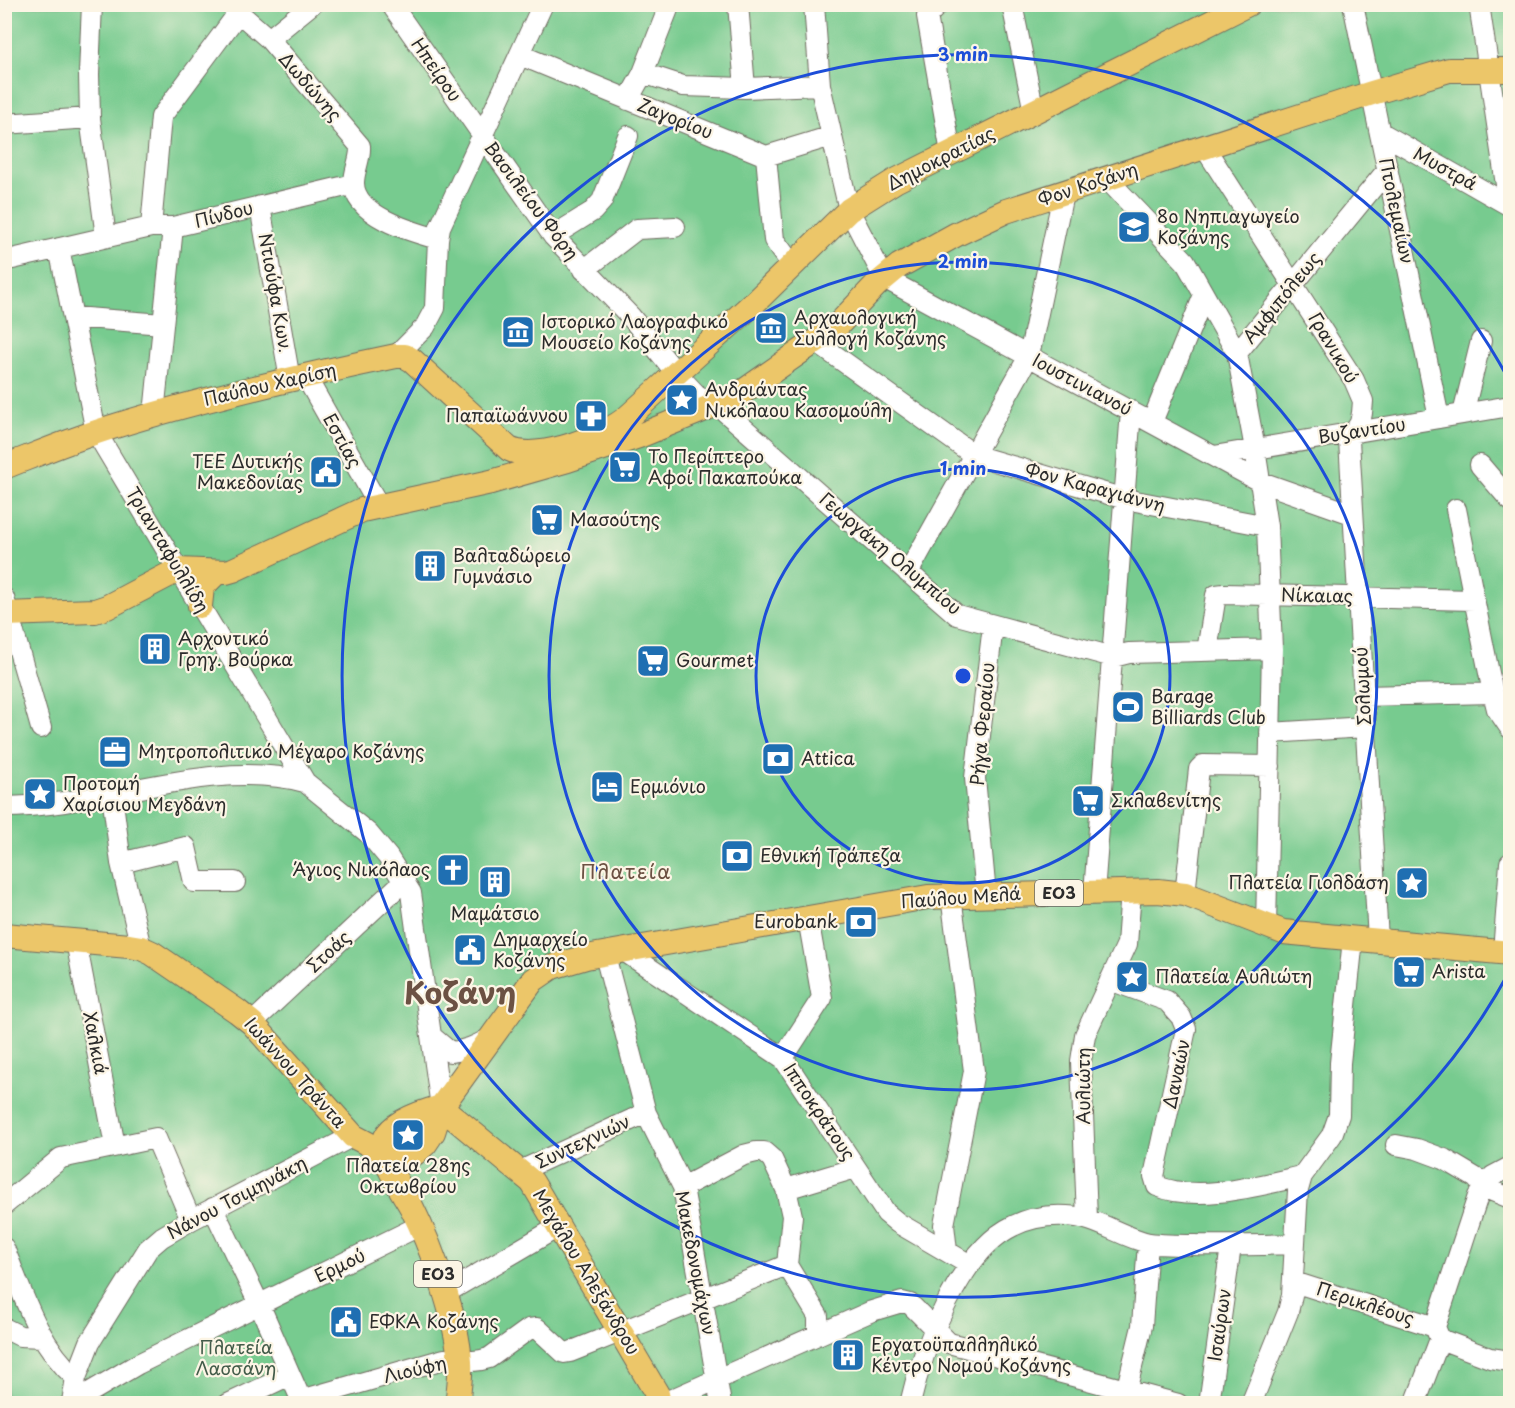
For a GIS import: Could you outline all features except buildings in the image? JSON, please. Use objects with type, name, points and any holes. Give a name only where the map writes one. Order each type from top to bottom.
[{"type":"main road","name":"Δημοκρατίας","points":[[509,448],[527,454],[540,452],[607,431],[623,421],[676,373],[793,266],[849,210],[895,181],[1248,4]]},
{"type":"main road","name":"Φον Κοζάνη","points":[[178,570],[218,572],[233,570],[362,510],[506,478],[602,450],[737,396],[837,326],[884,278],[899,266],[1006,211],[1449,70],[1500,70]]},
{"type":"main road","name":"Παύλου Χαρίση","points":[[4,466],[96,432],[154,414],[241,391],[396,356]]},
{"type":"main road","points":[[396,356],[405,356],[412,360],[509,448],[512,462],[506,478]]},
{"type":"main road","points":[[6,609],[95,610],[107,607],[178,570]]},
{"type":"main road","points":[[200,606],[202,587],[218,572]]},
{"type":"main road","name":"Παύλου Μελά","points":[[441,1107],[515,1003],[533,980],[541,974],[568,962],[898,901],[951,896],[1158,891],[1185,894],[1266,927],[1294,934],[1507,953]]},
{"type":"main road","name":"Ιωάννου Τράντα","points":[[4,935],[141,948],[152,953],[252,1023],[353,1136]]},
{"type":"main road","points":[[353,1136],[385,1153],[386,1136],[391,1130],[417,1114],[441,1107]]},
{"type":"main road","name":"ΕΟ3","points":[[385,1153],[393,1157],[415,1153],[433,1132],[441,1107]]},
{"type":"main road","name":"Μεγάλου Αλεξάνδρου","points":[[441,1107],[520,1171],[536,1188],[622,1332],[657,1394],[660,1404]]},
{"type":"main road","points":[[353,1136],[391,1130]]},
{"type":"main road","name":"ΕΟ3","points":[[385,1153],[421,1226],[444,1294],[460,1362],[457,1404]]},
{"type":"street","points":[[92,4],[90,118],[106,237]]},
{"type":"street","points":[[269,39],[312,4]]},
{"type":"street","name":"Ηπείρου","points":[[391,4],[482,136]]},
{"type":"street","points":[[396,356],[425,327],[435,308],[440,226],[543,4]]},
{"type":"street","points":[[628,100],[643,73],[670,4]]},
{"type":"street","points":[[738,4],[745,88]]},
{"type":"street","points":[[814,4],[820,85],[849,210],[884,278]]},
{"type":"street","points":[[1012,4],[1034,112]]},
{"type":"street","name":"Πτολεμαίων","points":[[1353,4],[1439,418]]},
{"type":"street","points":[[1479,4],[1500,70],[1510,205]]},
{"type":"street","points":[[151,227],[161,117],[234,8]]},
{"type":"street","name":"Δωδώνης","points":[[234,8],[269,39],[360,146],[361,156],[354,184]]},
{"type":"street","points":[[933,10],[951,153]]},
{"type":"street","name":"Ζαγορίου","points":[[520,56],[766,156]]},
{"type":"street","points":[[643,73],[683,86],[745,88],[820,85]]},
{"type":"street","points":[[6,129],[90,118]]},
{"type":"street","name":"Μυστρά","points":[[1380,132],[1510,205]]},
{"type":"street","name":"Βασιλείου Φόρη","points":[[482,136],[553,236],[637,324],[676,373],[696,394],[713,406]]},
{"type":"street","points":[[553,236],[593,211],[602,201],[628,136]]},
{"type":"street","points":[[793,266],[774,240],[766,156],[832,136]]},
{"type":"street","name":"Γρανικού","points":[[1205,148],[1354,380],[1363,400],[1360,423],[1353,433]]},
{"type":"street","name":"Αμφιπόλεως","points":[[1266,927],[1272,649],[1267,526],[1256,449],[1237,353],[1388,169]]},
{"type":"street","points":[[1108,180],[1185,261],[1237,353]]},
{"type":"street","points":[[354,184],[362,201],[390,224],[438,239]]},
{"type":"street","name":"Πίνδου","points":[[154,414],[173,227],[354,184]]},
{"type":"street","points":[[908,573],[1029,356],[1063,194]]},
{"type":"street","name":"Ντιούφα Κων.","points":[[260,206],[298,378]]},
{"type":"street","points":[[6,258],[151,227],[173,227]]},
{"type":"street","points":[[584,270],[637,229],[675,227]]},
{"type":"street","name":"Τριανταφυλλίδη","points":[[59,248],[96,432],[305,782],[368,833],[405,880],[411,893],[441,1107]]},
{"type":"street","name":"Ιουστινιανού","points":[[884,278],[1261,482],[1352,514]]},
{"type":"street","points":[[1152,423],[1204,295]]},
{"type":"street","points":[[73,316],[163,324]]},
{"type":"street","points":[[1463,414],[1481,341]]},
{"type":"street","name":"Φον Καραγιάννη","points":[[816,342],[974,455],[1125,499],[1267,526]]},
{"type":"street","name":"Εστίας","points":[[298,378],[379,506]]},
{"type":"street","name":"Γεωργάκη Ολυμπίου","points":[[713,406],[723,410],[957,615],[1113,657],[1129,653],[1272,649]]},
{"type":"street","name":"Βυζαντίου","points":[[1214,456],[1510,406]]},
{"type":"street","points":[[1094,893],[1131,411]]},
{"type":"street","name":"Σολωμού","points":[[1353,433],[1349,440],[1352,514],[1378,940]]},
{"type":"street","points":[[1480,465],[1510,500]]},
{"type":"street","points":[[1456,509],[1493,693],[1500,714],[1510,728]]},
{"type":"street","name":"Νίκαιας","points":[[1207,651],[1216,595],[1474,600]]},
{"type":"street","points":[[6,609],[41,728]]},
{"type":"street","name":"Ρήγα Φεραίου","points":[[986,895],[975,778],[993,626]]},
{"type":"street","points":[[1363,696],[1493,693]]},
{"type":"street","points":[[1270,733],[1365,727]]},
{"type":"street","points":[[1185,894],[1199,769],[1203,765],[1270,766]]},
{"type":"street","points":[[4,807],[30,807],[112,795],[212,776],[285,777],[305,782]]},
{"type":"street","points":[[112,795],[121,863],[141,948]]},
{"type":"street","points":[[121,863],[186,847],[194,882],[235,882]]},
{"type":"street","points":[[1507,953],[1510,862]]},
{"type":"street","name":"Στοάς","points":[[252,1023],[405,880]]},
{"type":"street","name":"Αυλιώτη","points":[[1087,1219],[1080,1061],[1084,1035],[1127,944],[1131,891]]},
{"type":"street","points":[[947,1251],[944,1225],[975,1071],[951,896]]},
{"type":"street","points":[[783,1058],[822,998],[808,918]]},
{"type":"street","points":[[1251,1404],[1288,1312],[1294,1282],[1298,1190],[1302,1176],[1332,1135],[1339,1115],[1340,1063],[1353,939]]},
{"type":"street","name":"Χαλκιά","points":[[76,941],[115,1146]]},
{"type":"street","name":"Ιπποκράτους","points":[[614,953],[783,1058],[886,1213],[898,1223],[970,1265]]},
{"type":"street","name":"Μακεδονομάχων","points":[[614,953],[646,1113],[683,1187],[721,1404]]},
{"type":"street","name":"Δαναών","points":[[1110,981],[1167,1001],[1181,1017],[1186,1029],[1154,1176],[1157,1186],[1164,1189],[1205,1193],[1245,1188],[1302,1176]]},
{"type":"street","points":[[431,1036],[450,1052],[472,1048],[490,1038]]},
{"type":"street","name":"Συντεχνιών","points":[[520,1171],[646,1113]]},
{"type":"street","name":"Νάνου Τσιμηνάκη","points":[[71,1403],[76,1378],[90,1342],[148,1250],[162,1237],[191,1220],[353,1136]]},
{"type":"street","points":[[4,1205],[61,1158],[156,1138],[191,1220]]},
{"type":"street","points":[[1396,1145],[1417,1149],[1444,1159],[1476,1178],[1485,1188],[1510,1198]]},
{"type":"street","points":[[683,1187],[744,1155],[764,1152],[772,1159],[786,1189],[792,1216],[787,1265],[818,1316],[818,1335]]},
{"type":"street","points":[[1415,1404],[1478,1196],[1492,1176],[1510,1167]]},
{"type":"street","points":[[786,1189],[856,1168]]},
{"type":"street","points":[[213,1208],[260,1306],[302,1402]]},
{"type":"street","points":[[910,1404],[934,1329],[970,1265],[998,1235],[1018,1224],[1048,1216],[1068,1216],[1087,1219],[1148,1243],[1231,1246],[1296,1244]]},
{"type":"street","name":"Ερμού","points":[[260,1306],[421,1226]]},
{"type":"street","points":[[444,1294],[558,1227]]},
{"type":"street","points":[[1125,1397],[1142,1326],[1148,1243]]},
{"type":"street","name":"Ισαύρων","points":[[1209,1404],[1231,1246]]},
{"type":"street","points":[[5,1249],[42,1337],[62,1366],[76,1378]]},
{"type":"street","points":[[622,1332],[787,1265]]},
{"type":"street","name":"Περικλέους","points":[[1294,1282],[1437,1333],[1490,1358],[1510,1360]]},
{"type":"street","points":[[660,1404],[872,1311],[902,1302],[910,1304],[949,1343],[1125,1397],[1178,1404]]},
{"type":"street","points":[[71,1403],[138,1364],[260,1306]]},
{"type":"street","points":[[4,1328],[20,1336],[42,1337]]},
{"type":"street","name":"Λιούφη","points":[[302,1402],[444,1359],[471,1362],[489,1358],[530,1329],[537,1328],[557,1349],[564,1353],[578,1350],[622,1332]]},
{"type":"street","points":[[228,1404],[290,1375]]},
{"type":"green space","name":"Πλατεία Λασσάνη","points":[[5,5],[1510,5],[1510,1403],[5,1404]]},
{"type":"place","name":"8ο Νηπιαγωγείο Κοζάνης","points":[[1134,227]]},
{"type":"place","name":"Αρχαιολογική Συλλογή Κοζάνης","points":[[771,328]]},
{"type":"place","name":"Ιστορικό Λαογραφικό Μουσείο Κοζάνης","points":[[518,332]]},
{"type":"place","name":"Ανδριάντας Νικόλαου Κασομούλη","points":[[682,400]]},
{"type":"place","name":"Παπαϊωάννου","points":[[591,416]]},
{"type":"place","name":"Το Περίπτερο Αφοί Πακαπούκα","points":[[625,467]]},
{"type":"place","name":"ΤΕΕ Δυτικής Μακεδονίας","points":[[326,472]]},
{"type":"place","name":"Μασούτης","points":[[547,520]]},
{"type":"place","name":"Βαλταδώρειο Γυμνάσιο","points":[[430,566]]},
{"type":"place","name":"Αρχοντικό Γρηγ. Βούρκα","points":[[155,649]]},
{"type":"place","name":"Gourmet","points":[[653,661]]},
{"type":"place","name":"Barage Billiards Club","points":[[1128,707]]},
{"type":"place","name":"Μητροπολιτικό Μέγαρο Κοζάνης","points":[[115,752]]},
{"type":"place","name":"Attica","points":[[778,759]]},
{"type":"place","name":"Ερμιόνιο","points":[[607,787]]},
{"type":"place","name":"Προτομή Χαρίσιου Μεγδάνη","points":[[40,794]]},
{"type":"place","name":"Σκλαβενίτης","points":[[1088,801]]},
{"type":"place","name":"Εθνική Τράπεζα","points":[[737,856]]},
{"type":"place","name":"Άγιος Νικόλαος","points":[[453,870]]},
{"type":"place","name":"Μαμάτσιο","points":[[495,882]]},
{"type":"place","name":"Πλατεία Γιολδάση","points":[[1412,883]]},
{"type":"place","name":"Eurobank","points":[[861,922]]},
{"type":"place","name":"Δημαρχείο Κοζάνης","points":[[470,950]]},
{"type":"place","name":"Arista","points":[[1409,972]]},
{"type":"place","name":"Πλατεία Αυλιώτη","points":[[1132,977]]},
{"type":"place","name":"Πλατεία 28ης Οκτωβρίου","points":[[408,1135]]},
{"type":"place","name":"ΕΦΚΑ Κοζάνης","points":[[346,1322]]},
{"type":"place","name":"Εργατοϋπαλληλικό Κέντρο Νομού Κοζάνης","points":[[848,1355]]},
{"type":"district","name":"Πλατεία","points":[[626,872]]},
{"type":"district","name":"Κοζάνη","points":[[460,994]]}]
